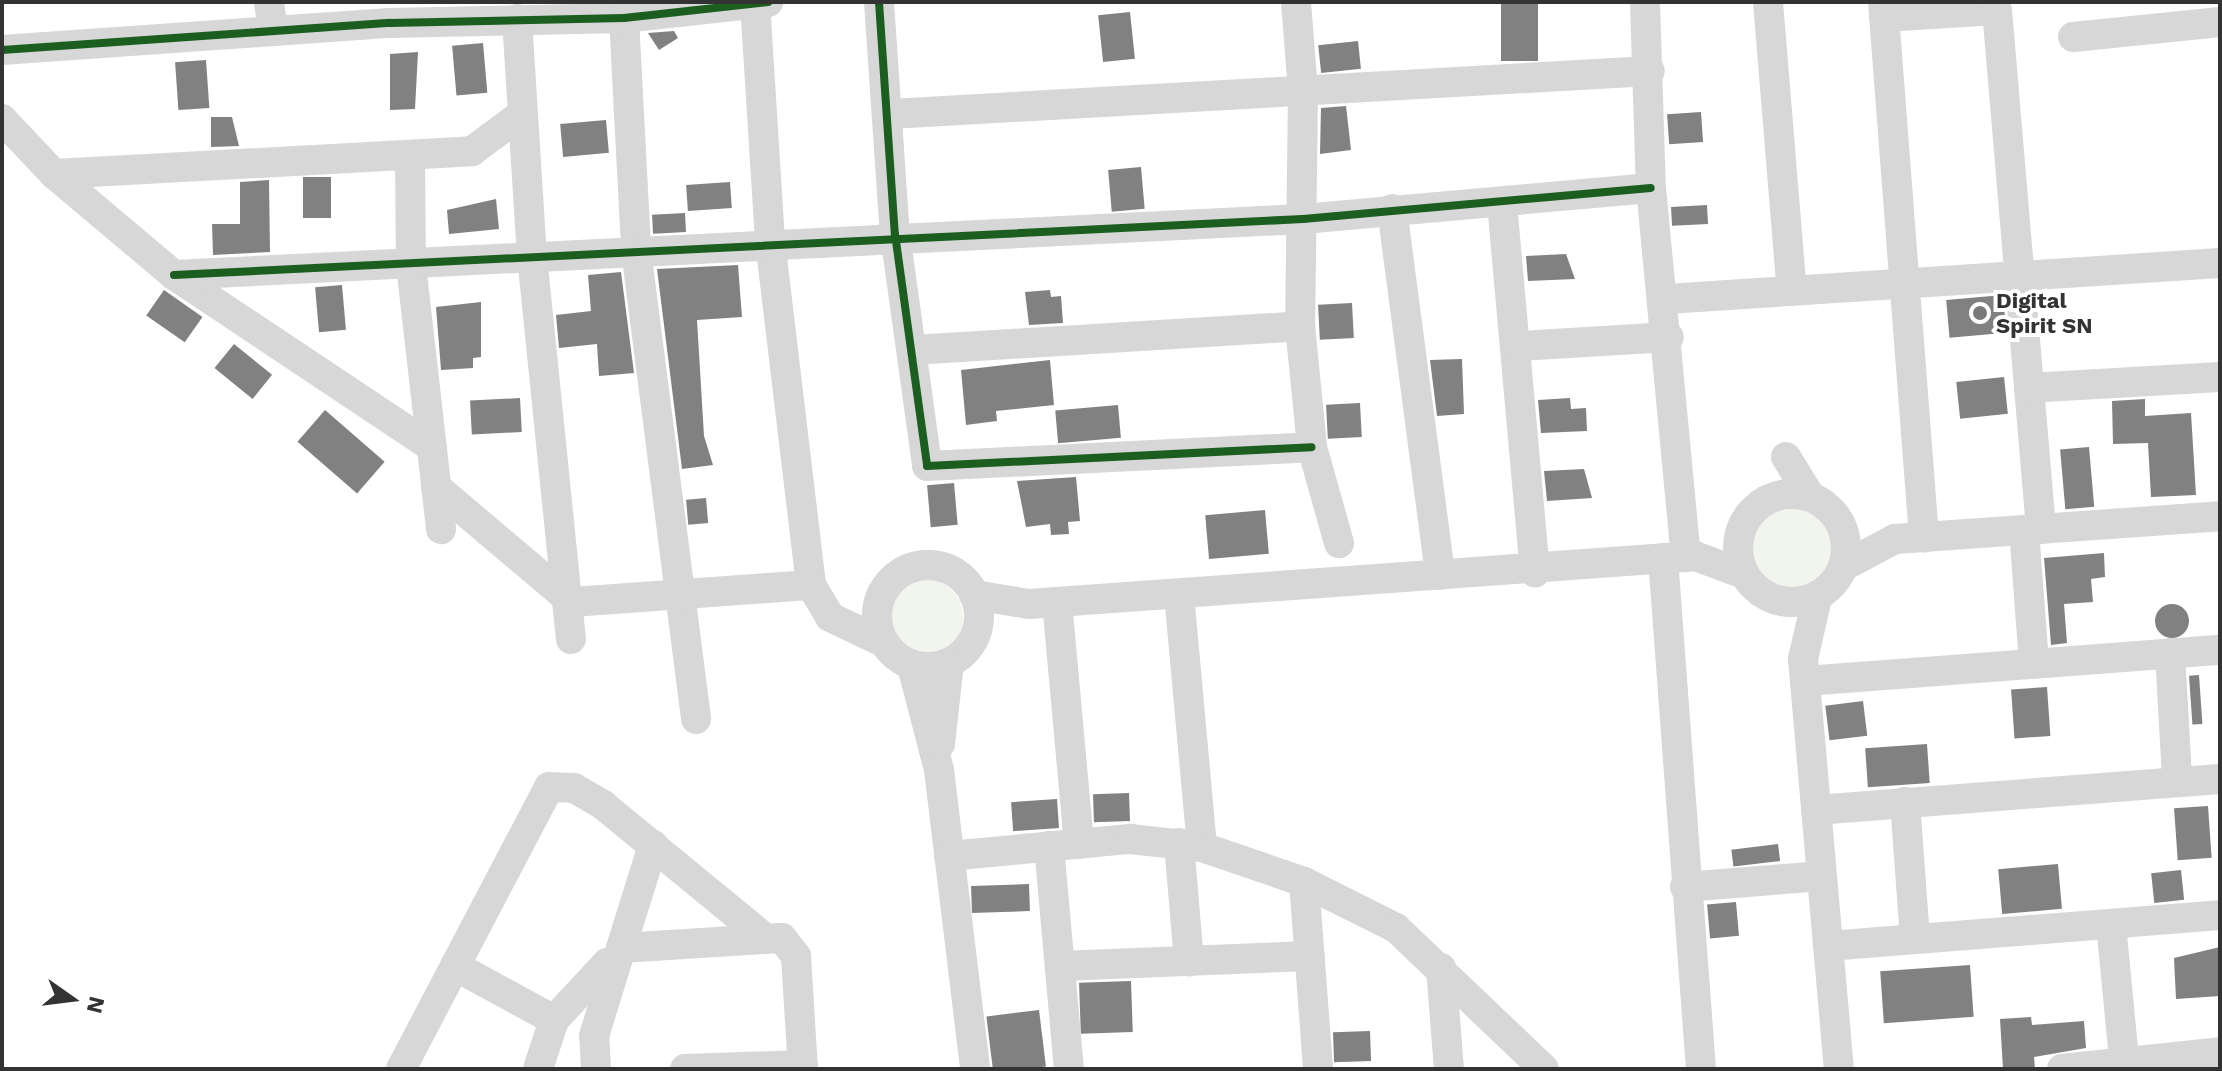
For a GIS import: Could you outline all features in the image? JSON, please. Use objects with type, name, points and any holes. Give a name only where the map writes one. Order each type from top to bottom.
[{"type":"street","points":[[879,2],[890,114],[895,234],[913,350],[922,461],[934,468],[1312,447]]},
{"type":"street","points":[[1296,2],[1303,91],[1300,326],[1312,447],[1339,543]]},
{"type":"street","points":[[1645,2],[1650,71],[1651,188],[1667,299],[1681,557],[1685,887],[1701,1069]]},
{"type":"street","points":[[1768,2],[1792,291]]},
{"type":"street","points":[[2,50],[271,16],[389,13],[517,19],[624,18],[760,3],[770,241],[811,585],[830,617],[883,642],[912,666],[939,770],[975,1069]]},
{"type":"street","points":[[1909,538],[1905,283],[1884,10],[1997,10],[2029,388],[2034,664]]},
{"type":"street","points":[[624,18],[636,250],[684,596],[696,719]]},
{"type":"street","points":[[517,19],[532,256],[572,602],[571,639]]},
{"type":"street","points":[[2073,37],[2220,22]]},
{"type":"street","points":[[890,114],[1650,71]]},
{"type":"street","points":[[54,174],[410,157],[472,151],[522,114]]},
{"type":"street","points":[[2,119],[54,174],[174,275],[432,447]]},
{"type":"street","points":[[410,157],[411,265],[441,529]]},
{"type":"street","points":[[174,275],[411,265],[895,234],[1303,219],[1651,188]]},
{"type":"street","points":[[1502,203],[1520,346],[1535,573]]},
{"type":"street","points":[[1392,209],[1440,575]]},
{"type":"street","points":[[1667,299],[2220,263]]},
{"type":"street","points":[[913,350],[1300,326]]},
{"type":"street","points":[[1520,346],[1669,337]]},
{"type":"street","points":[[2029,388],[2220,377]]},
{"type":"street","points":[[436,487],[572,602],[811,585]]},
{"type":"street","points":[[974,595],[1043,603],[1440,575],[1535,573],[1681,557],[1740,533],[1761,503],[1777,495],[1810,496],[1836,515],[1909,538]]},
{"type":"street","points":[[1836,515],[1847,548],[1844,566]]},
{"type":"street","points":[[1839,1069],[1804,670],[1817,598],[1844,566],[1909,538],[2220,516]]},
{"type":"street","points":[[1740,533],[1744,574]]},
{"type":"street","points":[[1681,557],[1744,574],[1775,601],[1804,670]]},
{"type":"street","points":[[830,617],[879,601],[895,578],[923,565],[957,574],[974,595],[972,642]]},
{"type":"street","points":[[1179,594],[1190,845],[1189,962]]},
{"type":"street","points":[[1775,601],[1817,598]]},
{"type":"street","points":[[879,601],[883,642]]},
{"type":"street","points":[[912,666],[949,663],[972,642],[1043,603]]},
{"type":"street","points":[[1043,603],[1079,844]]},
{"type":"street","points":[[1804,670],[2034,664],[2220,650]]},
{"type":"street","points":[[2170,653],[2177,780]]},
{"type":"street","points":[[939,770],[949,663]]},
{"type":"street","points":[[1816,810],[2220,779]]},
{"type":"street","points":[[401,1069],[549,787],[574,788],[653,845],[766,939]]},
{"type":"street","points":[[1905,802],[1915,939]]},
{"type":"street","points":[[949,856],[1079,844],[1190,845],[1304,882],[1365,907],[1441,968],[1544,1069]]},
{"type":"street","points":[[596,1069],[594,1036],[653,845]]},
{"type":"street","points":[[1049,846],[1069,1069]]},
{"type":"street","points":[[1685,887],[1822,876]]},
{"type":"street","points":[[1304,882],[1318,1069]]},
{"type":"street","points":[[1828,946],[2220,915]]},
{"type":"street","points":[[2111,924],[2125,1066]]},
{"type":"street","points":[[538,1069],[554,1020],[618,951],[766,939],[793,945],[803,1067],[685,1069]]},
{"type":"street","points":[[1061,966],[1310,956]]},
{"type":"street","points":[[455,966],[554,1020]]},
{"type":"street","points":[[1441,968],[1449,1069]]},
{"type":"street","points":[[2062,1069],[2125,1066],[2220,1052]]},
{"type":"shaded area","points":[[1792,509],[1807,512],[1820,521],[1829,534],[1832,549],[1829,564],[1820,577],[1807,586],[1792,589],[1777,586],[1764,577],[1755,564],[1752,549],[1755,534],[1764,521],[1777,512]]},
{"type":"shaded area","points":[[923,578],[938,581],[951,590],[960,603],[963,618],[960,633],[951,646],[938,655],[923,658],[908,655],[895,646],[886,633],[883,618],[886,603],[895,590],[908,581]]},
{"type":"building","points":[[1501,2],[1538,2],[1538,61],[1501,61]]},
{"type":"building","points":[[1130,12],[1135,59],[1103,62],[1098,15]]},
{"type":"building","points":[[674,31],[678,38],[659,50],[648,33]]},
{"type":"building","points":[[1358,41],[1361,69],[1321,73],[1318,45]]},
{"type":"building","points":[[483,43],[487,93],[456,96],[452,46]]},
{"type":"building","points":[[418,52],[415,109],[390,110],[390,54]]},
{"type":"building","points":[[206,60],[209,108],[178,110],[175,62]]},
{"type":"building","points":[[1346,106],[1351,150],[1320,154],[1321,108]]},
{"type":"building","points":[[1701,112],[1703,142],[1669,144],[1667,114]]},
{"type":"building","points":[[211,117],[232,117],[239,146],[211,147]]},
{"type":"building","points":[[606,120],[609,153],[563,157],[560,124]]},
{"type":"building","points":[[1141,167],[1145,209],[1112,212],[1108,170]]},
{"type":"building","points":[[303,177],[331,177],[331,218],[303,218]]},
{"type":"building","points":[[269,180],[270,252],[213,255],[212,224],[240,224],[240,182]]},
{"type":"building","points":[[730,182],[732,208],[688,211],[686,185]]},
{"type":"building","points":[[496,199],[499,229],[449,234],[447,210]]},
{"type":"building","points":[[1707,205],[1708,224],[1672,226],[1671,207]]},
{"type":"building","points":[[685,213],[686,232],[653,234],[652,215]]},
{"type":"building","points":[[1566,254],[1575,279],[1528,281],[1526,256]]},
{"type":"building","points":[[738,265],[742,317],[697,320],[704,436],[713,465],[682,469],[657,269]]},
{"type":"building","points":[[621,272],[634,373],[599,376],[597,344],[559,348],[556,315],[591,311],[588,275]]},
{"type":"building","points":[[342,285],[346,330],[319,332],[315,287]]},
{"type":"building","points":[[164,290],[203,317],[185,342],[146,315]]},
{"type":"building","points":[[1050,290],[1051,297],[1061,296],[1063,323],[1029,325],[1025,292]]},
{"type":"building","name":"Digital Spirit SN","points":[[2003,295],[2006,333],[1950,338],[1946,300]]},
{"type":"building","points":[[481,302],[481,357],[473,358],[473,368],[441,370],[436,307]]},
{"type":"building","points":[[1352,303],[1354,338],[1320,340],[1318,305]]},
{"type":"building","points":[[234,344],[272,375],[253,399],[214,368]]},
{"type":"building","points":[[1462,359],[1464,414],[1437,416],[1430,360]]},
{"type":"building","points":[[1050,360],[1054,405],[996,411],[997,421],[966,425],[961,370]]},
{"type":"building","points":[[2004,377],[2008,414],[1960,419],[1956,382]]},
{"type":"building","points":[[520,398],[522,432],[472,435],[470,401]]},
{"type":"building","points":[[1570,398],[1571,409],[1586,408],[1587,431],[1541,433],[1538,400]]},
{"type":"building","points":[[2145,399],[2145,416],[2191,413],[2196,495],[2151,497],[2148,443],[2113,444],[2112,401]]},
{"type":"building","points":[[1360,403],[1362,437],[1328,439],[1326,405]]},
{"type":"building","points":[[1118,405],[1121,438],[1058,443],[1055,410]]},
{"type":"building","points":[[325,410],[385,462],[357,494],[297,442]]},
{"type":"building","points":[[2089,447],[2094,507],[2065,509],[2060,450]]},
{"type":"building","points":[[1584,469],[1592,498],[1547,501],[1544,471]]},
{"type":"building","points":[[1076,477],[1080,521],[1068,522],[1069,534],[1051,535],[1050,524],[1026,527],[1017,481]]},
{"type":"building","points":[[954,483],[958,525],[931,527],[927,485]]},
{"type":"building","points":[[706,498],[708,523],[688,525],[686,500]]},
{"type":"building","points":[[1265,510],[1269,554],[1209,559],[1205,515]]},
{"type":"building","points":[[2104,553],[2105,577],[2091,579],[2093,602],[2064,604],[2067,643],[2051,645],[2044,558]]},
{"type":"building","points":[[2172,604],[2184,609],[2189,621],[2184,633],[2172,638],[2160,633],[2155,621],[2160,609]]},
{"type":"building","points":[[2199,675],[2202,724],[2192,725],[2189,676]]},
{"type":"building","points":[[2047,687],[2050,736],[2015,738],[2011,690]]},
{"type":"building","points":[[1863,701],[1867,736],[1830,740],[1825,706]]},
{"type":"building","points":[[1927,744],[1930,783],[1868,787],[1865,748]]},
{"type":"building","points":[[1129,793],[1130,821],[1094,822],[1093,794]]},
{"type":"building","points":[[1057,799],[1059,828],[1013,831],[1011,802]]},
{"type":"building","points":[[2208,806],[2212,858],[2178,860],[2174,808]]},
{"type":"building","points":[[1778,844],[1780,861],[1733,867],[1731,850]]},
{"type":"building","points":[[2058,864],[2062,909],[2002,914],[1998,869]]},
{"type":"building","points":[[2181,870],[2184,900],[2154,903],[2151,873]]},
{"type":"building","points":[[1029,884],[1030,911],[972,913],[971,886]]},
{"type":"building","points":[[1736,902],[1739,936],[1710,938],[1707,905]]},
{"type":"building","points":[[2220,947],[2220,996],[2176,999],[2174,958]]},
{"type":"building","points":[[1970,965],[1974,1017],[1884,1023],[1880,971]]},
{"type":"building","points":[[1131,981],[1133,1032],[1081,1034],[1079,983]]},
{"type":"building","points":[[1039,1010],[1046,1067],[993,1069],[986,1016]]},
{"type":"building","points":[[2031,1017],[2032,1025],[2084,1021],[2086,1048],[2034,1057],[2035,1069],[2003,1069],[2000,1019]]},
{"type":"building","points":[[1370,1031],[1371,1061],[1334,1062],[1333,1032]]},
{"type":"cycle path","points":[[2,50],[390,23],[624,18],[768,2]]},
{"type":"cycle path","points":[[879,2],[895,234],[927,466],[1312,447]]},
{"type":"cycle path","points":[[174,275],[1303,219],[1651,188]]},
{"type":"place","name":"Digital Spirit SN","points":[[1980,313]]}]
